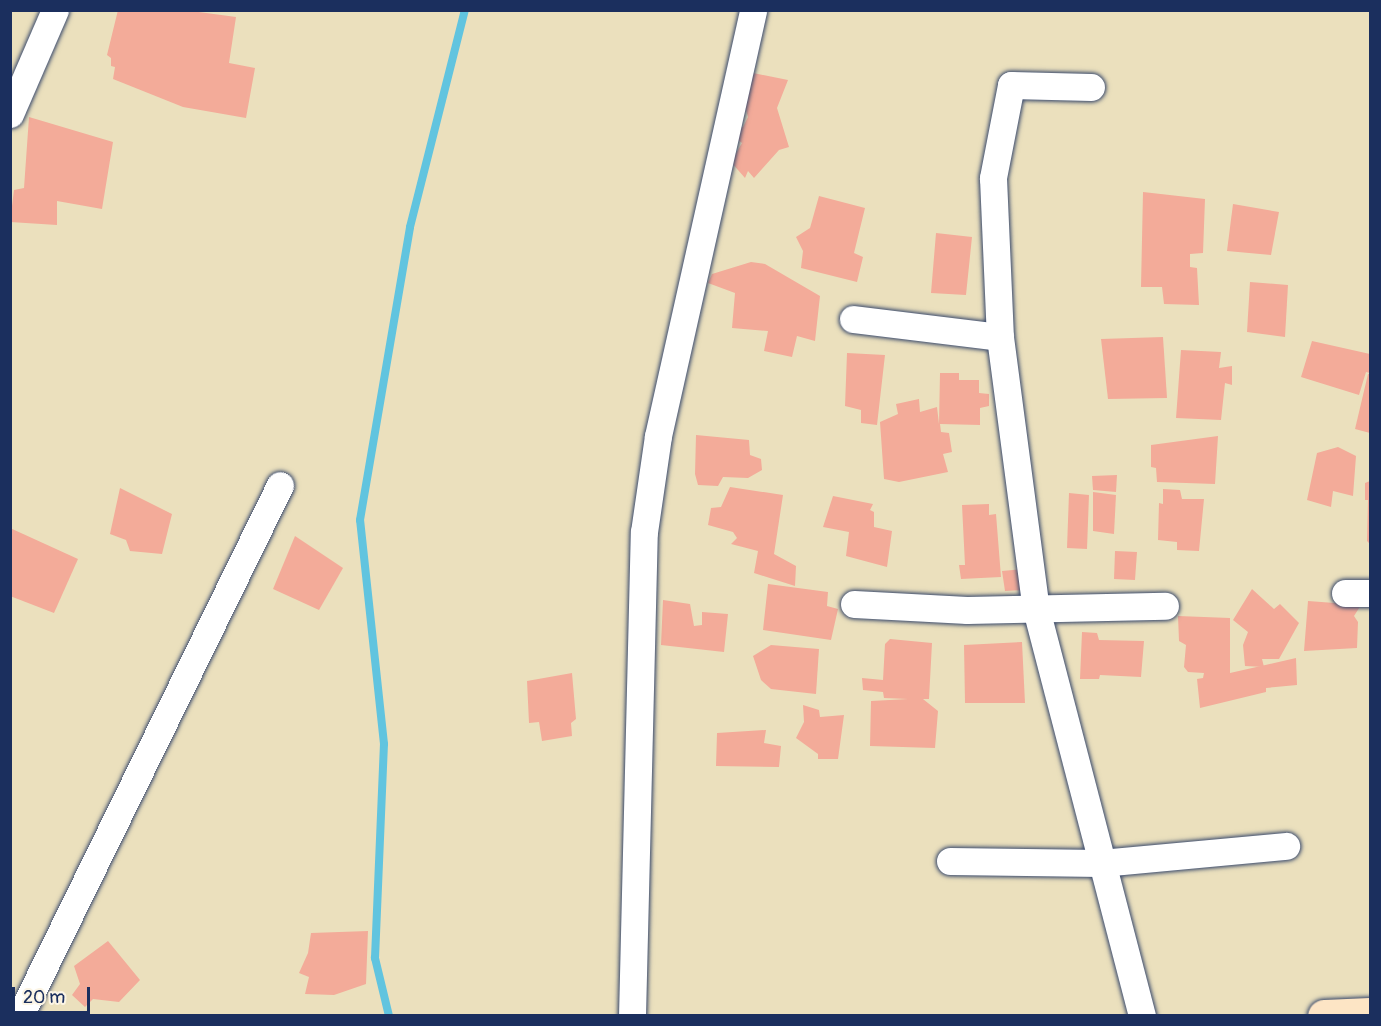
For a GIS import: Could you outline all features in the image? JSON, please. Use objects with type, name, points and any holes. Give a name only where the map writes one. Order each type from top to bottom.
[{"type":"main road","points":[[1324,1016],[1371,1014]]},
{"type":"street","points":[[10,114],[55,10]]},
{"type":"street","points":[[632,1016],[644,532],[658,436],[753,10]]},
{"type":"street","points":[[1091,87],[1011,85],[993,178],[1000,337],[1036,609],[1142,1016]]},
{"type":"street","points":[[853,319],[1000,337]]},
{"type":"street","points":[[20,1016],[280,484]]},
{"type":"street","points":[[854,604],[1036,609],[1165,606]]},
{"type":"street","points":[[950,861],[1101,863],[1286,846]]},
{"type":"building","points":[[118,10],[184,10],[236,17],[229,63],[255,68],[246,118],[183,107],[113,79],[115,67],[111,66],[111,58],[107,55]]},
{"type":"building","points":[[753,73],[788,80],[777,108],[789,147],[779,150],[754,178],[748,171],[745,178],[731,162],[742,143],[734,137],[734,127],[743,127],[748,117],[745,106]]},
{"type":"building","points":[[29,117],[113,142],[102,209],[57,201],[57,225],[10,222],[14,190],[24,188]]},
{"type":"building","points":[[1143,192],[1205,199],[1203,253],[1190,254],[1190,267],[1197,268],[1199,305],[1164,304],[1162,287],[1141,287]]},
{"type":"building","points":[[819,196],[865,208],[854,253],[863,257],[857,282],[801,268],[803,251],[796,237],[810,228]]},
{"type":"building","points":[[1233,204],[1279,212],[1271,255],[1227,251]]},
{"type":"building","points":[[936,233],[972,237],[966,295],[931,293]]},
{"type":"building","points":[[751,262],[765,264],[820,296],[815,341],[797,336],[792,357],[764,351],[768,331],[732,328],[735,293],[708,283],[712,274]]},
{"type":"building","points":[[1250,282],[1288,285],[1285,337],[1247,332]]},
{"type":"building","points":[[1163,337],[1167,398],[1108,399],[1101,339]]},
{"type":"building","points":[[1312,341],[1370,354],[1370,373],[1366,372],[1359,395],[1301,377]]},
{"type":"building","points":[[1181,350],[1221,352],[1219,368],[1232,366],[1232,385],[1225,383],[1221,420],[1176,418]]},
{"type":"building","points":[[847,353],[885,355],[877,425],[861,423],[861,410],[845,406]]},
{"type":"building","points":[[940,373],[959,373],[959,380],[979,380],[979,393],[989,394],[989,406],[980,408],[980,425],[940,424],[941,432],[949,433],[952,452],[943,454],[948,472],[899,482],[884,479],[880,422],[898,414],[896,404],[919,399],[920,412],[937,407],[939,424]]},
{"type":"building","points":[[1368,374],[1370,374],[1370,433],[1355,429]]},
{"type":"building","points":[[696,435],[749,440],[750,455],[761,459],[762,470],[748,478],[723,477],[718,486],[698,485],[695,474]]},
{"type":"building","points":[[1218,436],[1215,484],[1157,482],[1156,468],[1151,467],[1151,445]]},
{"type":"building","points":[[1338,447],[1356,456],[1353,496],[1333,491],[1331,507],[1307,500],[1317,453]]},
{"type":"building","points":[[1117,475],[1116,492],[1093,490],[1092,476]]},
{"type":"building","points":[[1370,481],[1370,544],[1367,541],[1368,500],[1365,500],[1365,483]]},
{"type":"building","points":[[730,487],[783,495],[774,554],[796,566],[795,586],[754,573],[758,551],[731,544],[737,538],[733,532],[708,525],[711,508],[721,507]]},
{"type":"building","points":[[120,488],[172,514],[162,554],[130,551],[126,540],[110,534]]},
{"type":"building","points":[[1163,489],[1180,490],[1182,499],[1204,499],[1199,551],[1177,550],[1177,542],[1158,540],[1159,503],[1163,504]]},
{"type":"building","points":[[1093,492],[1116,495],[1114,534],[1093,531]]},
{"type":"building","points":[[1069,493],[1089,495],[1087,549],[1067,548]]},
{"type":"building","points":[[833,496],[873,504],[870,510],[874,512],[874,527],[892,531],[887,567],[846,556],[849,532],[823,527]]},
{"type":"building","points":[[989,504],[989,515],[996,514],[1001,577],[961,579],[959,565],[965,565],[962,505]]},
{"type":"building","points":[[10,528],[78,559],[54,613],[10,596]]},
{"type":"building","points":[[295,536],[343,568],[319,610],[273,589]]},
{"type":"building","points":[[1115,551],[1137,552],[1135,580],[1114,579]]},
{"type":"building","points":[[1023,569],[1025,590],[1005,591],[1002,571]]},
{"type":"building","points":[[768,584],[828,592],[827,606],[838,609],[831,640],[763,630]]},
{"type":"building","points":[[1252,589],[1274,609],[1280,604],[1299,623],[1279,659],[1262,659],[1264,667],[1245,666],[1243,645],[1248,632],[1233,620]]},
{"type":"building","points":[[663,600],[690,604],[694,626],[702,625],[702,612],[728,614],[724,652],[661,645]]},
{"type":"building","points":[[1308,601],[1361,605],[1354,616],[1358,622],[1357,648],[1304,651]]},
{"type":"building","points":[[1178,616],[1230,618],[1230,673],[1296,658],[1297,685],[1266,688],[1266,692],[1200,708],[1197,679],[1203,678],[1204,673],[1188,672],[1184,667],[1186,645],[1179,641]]},
{"type":"building","points":[[1082,632],[1097,633],[1099,640],[1144,641],[1141,677],[1100,675],[1099,679],[1080,679]]},
{"type":"building","points":[[890,639],[932,643],[929,699],[923,699],[938,711],[935,748],[870,746],[871,701],[908,699],[884,698],[883,692],[863,690],[862,678],[883,680],[885,644]]},
{"type":"building","points":[[1022,642],[1025,703],[965,703],[964,645]]},
{"type":"building","points":[[771,645],[819,649],[816,694],[771,689],[761,680],[753,656]]},
{"type":"building","points":[[572,673],[576,719],[571,723],[572,736],[542,741],[539,722],[529,723],[527,681]]},
{"type":"building","points":[[803,705],[819,710],[820,717],[844,715],[838,759],[818,759],[818,754],[796,738],[804,722]]},
{"type":"building","points":[[766,730],[764,743],[781,746],[779,767],[716,766],[717,733]]},
{"type":"building","points":[[368,931],[366,984],[334,995],[305,994],[309,977],[299,973],[308,953],[311,933]]},
{"type":"building","points":[[108,941],[140,980],[119,1002],[93,999],[85,1007],[72,995],[80,984],[74,966]]},
{"type":"waterway","points":[[389,1016],[375,958],[384,744],[360,520],[410,227],[465,10]]}]
